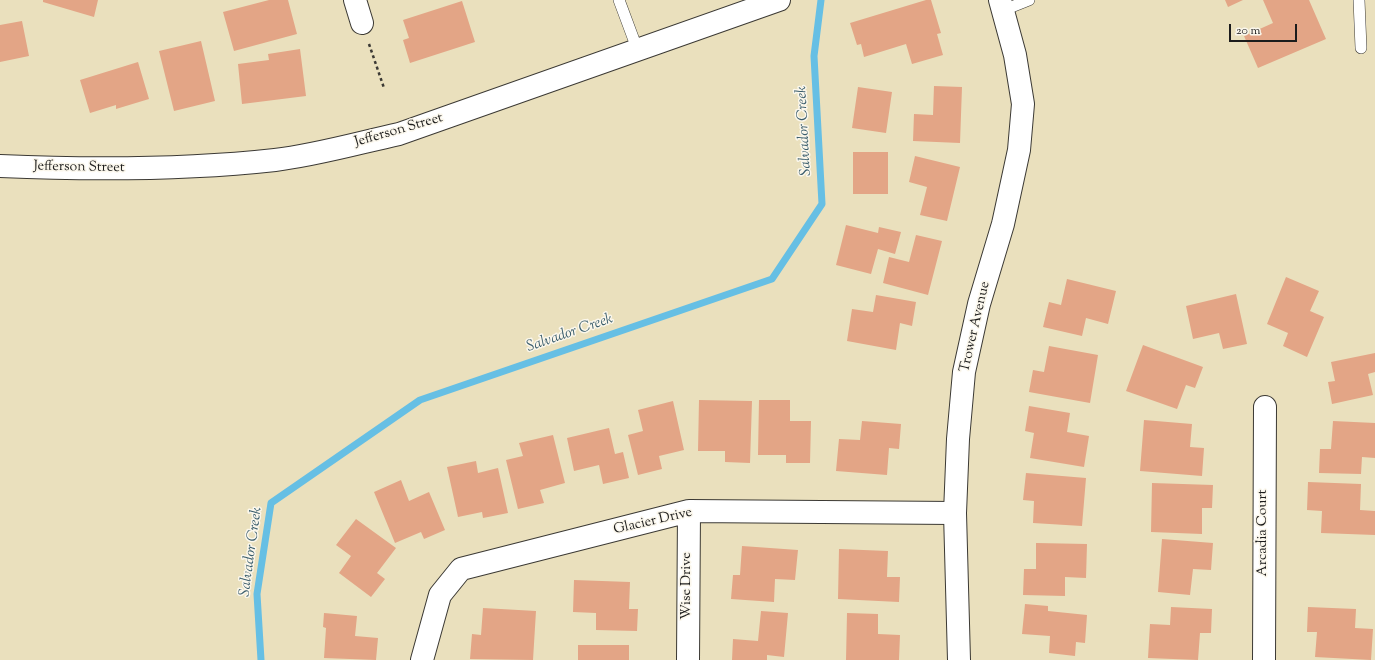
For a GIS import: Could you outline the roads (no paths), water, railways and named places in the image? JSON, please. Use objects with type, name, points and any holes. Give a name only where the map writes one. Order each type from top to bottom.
[{"type":"street","points":[[355,0],[362,23]]},
{"type":"street","name":"Jefferson Street","points":[[0,166],[92,170],[179,168],[276,160],[399,134],[638,51],[779,0]]},
{"type":"street","name":"Trower Avenue","points":[[959,660],[955,513],[958,439],[964,372],[979,304],[1003,224],[1018,150],[1022,104],[1015,55],[1002,5]]},
{"type":"street","name":"Arcadia Court","points":[[1264,660],[1265,407]]},
{"type":"street","name":"Glacier Drive","points":[[422,660],[440,595],[461,569],[689,511],[955,513]]},
{"type":"street","name":"Wise Drive","points":[[688,660],[689,511]]},
{"type":"lane","points":[[619,0],[638,51]]},
{"type":"lane","points":[[1002,5],[1029,0]]},
{"type":"lane","points":[[1359,0],[1360,48]]},
{"type":"waterway","name":"Salvador Creek","points":[[261,660],[257,594],[271,503],[420,400],[772,279],[822,204],[814,56],[821,0]]}]
